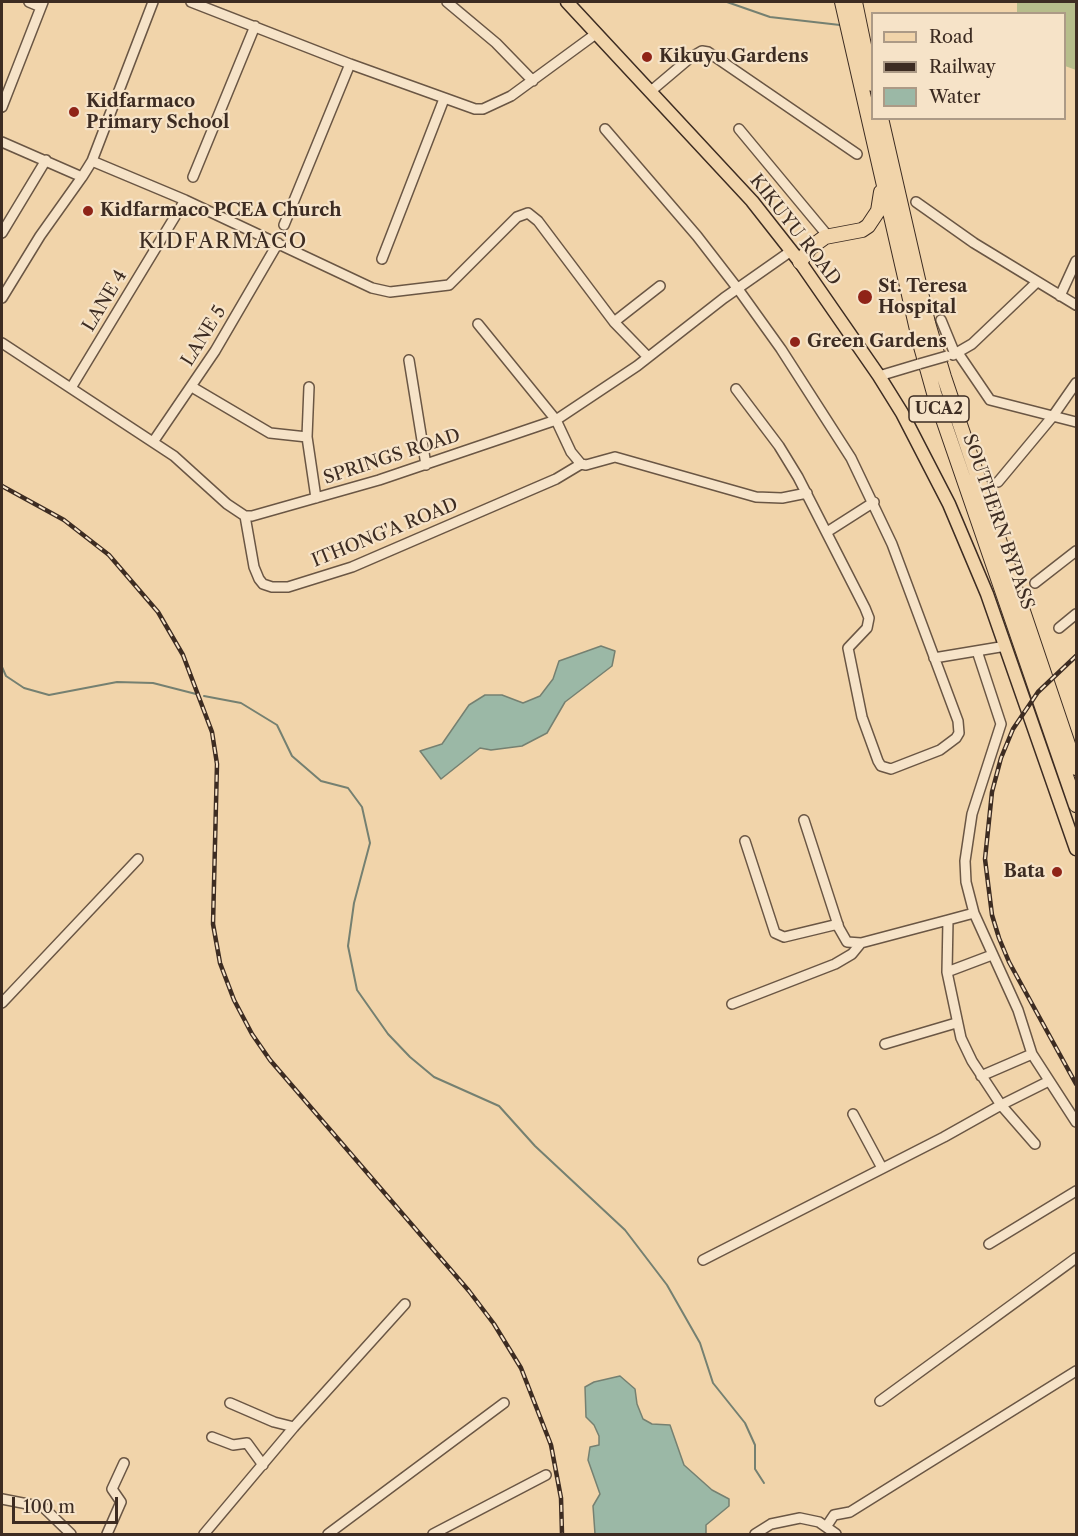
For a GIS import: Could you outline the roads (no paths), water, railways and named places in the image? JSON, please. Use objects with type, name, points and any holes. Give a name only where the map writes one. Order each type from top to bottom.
[{"type":"highway","name":"SOUTHERN BYPASS","points":[[842,2],[934,393],[1077,805]]},
{"type":"highway","points":[[855,2],[871,75]]},
{"type":"highway","name":"SOUTHERN BYPASS","points":[[880,120],[928,323],[944,377],[1077,768]]},
{"type":"highway","points":[[800,262],[810,248],[828,236],[862,230],[868,226],[878,211],[883,184]]},
{"type":"main road","name":"KIKUYU ROAD","points":[[567,2],[744,192],[800,262],[902,413],[955,517],[1006,646],[1077,849]]},
{"type":"street","points":[[3,102],[42,4],[29,2]]},
{"type":"street","points":[[2,298],[40,236],[92,161],[153,2]]},
{"type":"street","points":[[191,2],[350,64],[475,109],[483,109],[511,96],[597,33]]},
{"type":"street","points":[[447,2],[495,43],[533,81]]},
{"type":"street","points":[[193,177],[255,26]]},
{"type":"street","points":[[651,92],[690,58],[702,51],[708,52],[857,154]]},
{"type":"street","points":[[285,225],[350,64]]},
{"type":"street","points":[[382,259],[444,99]]},
{"type":"street","points":[[605,129],[697,236],[738,289],[837,435],[874,502],[958,721],[959,733],[940,750],[891,769],[881,766],[862,717],[848,648],[867,628],[869,618],[807,493],[779,446],[736,389]]},
{"type":"street","points":[[739,129],[828,236]]},
{"type":"street","points":[[2,142],[82,177]]},
{"type":"street","points":[[2,233],[46,160]]},
{"type":"street","points":[[92,161],[185,200],[380,290],[441,287],[456,281],[518,218],[528,213],[538,221],[614,322],[648,357]]},
{"type":"street","name":"LANE 4","points":[[71,388],[185,200]]},
{"type":"street","points":[[916,202],[1037,282],[1077,305]]},
{"type":"street","name":"LANE 5","points":[[153,442],[192,387],[278,243]]},
{"type":"street","name":"SPRINGS ROAD","points":[[245,516],[276,511],[426,465],[556,420],[585,403],[791,251]]},
{"type":"street","points":[[1060,296],[1077,261]]},
{"type":"street","points":[[879,376],[953,355],[972,344],[1037,282]]},
{"type":"street","points":[[614,322],[660,286]]},
{"type":"street","points":[[941,320],[953,355],[990,400],[1077,422]]},
{"type":"street","points":[[478,324],[556,420],[571,452],[581,464],[586,465],[615,457],[756,496],[782,498],[807,493]]},
{"type":"street","points":[[2,343],[180,461],[227,504],[245,516]]},
{"type":"street","points":[[409,360],[426,465]]},
{"type":"street","points":[[998,482],[1053,416],[1077,383]]},
{"type":"street","points":[[192,387],[270,433],[307,437]]},
{"type":"street","points":[[309,387],[307,437],[316,498]]},
{"type":"street","name":"ITHONG'A ROAD","points":[[245,516],[254,567],[259,579],[263,584],[272,587],[288,587],[352,567],[556,479],[581,464]]},
{"type":"street","points":[[827,532],[874,502]]},
{"type":"street","points":[[1035,583],[1077,551]]},
{"type":"street","points":[[1059,628],[1077,614]]},
{"type":"street","points":[[934,658],[1006,646]]},
{"type":"street","points":[[977,651],[1001,724],[981,781],[967,837],[965,873],[974,913],[1018,1010],[1032,1054],[1077,1122]]},
{"type":"street","points":[[804,820],[838,924],[847,942],[861,944],[974,913]]},
{"type":"street","points":[[745,842],[775,933],[784,937],[838,924]]},
{"type":"street","points":[[2,1004],[138,859]]},
{"type":"street","points":[[948,920],[947,972],[956,1023],[981,1076],[1001,1105],[1035,1144]]},
{"type":"street","points":[[732,1004],[835,964],[852,954],[861,944]]},
{"type":"street","points":[[947,972],[992,955]]},
{"type":"street","points":[[885,1044],[956,1023]]},
{"type":"street","points":[[981,1076],[1032,1054]]},
{"type":"street","points":[[703,1260],[1048,1081]]},
{"type":"street","points":[[852,1114],[882,1168]]},
{"type":"street","points":[[989,1244],[1077,1191]]},
{"type":"street","points":[[880,1401],[1077,1258]]},
{"type":"street","points":[[204,1534],[294,1427],[405,1304]]},
{"type":"street","points":[[826,1527],[834,1515],[850,1512],[1077,1371]]},
{"type":"street","points":[[230,1403],[294,1427]]},
{"type":"street","points":[[328,1534],[504,1403]]},
{"type":"street","points":[[212,1437],[233,1445],[245,1442],[263,1465]]},
{"type":"street","points":[[107,1534],[121,1502],[112,1489],[124,1463]]},
{"type":"street","points":[[432,1534],[546,1475]]},
{"type":"street","points":[[2,1498],[43,1507],[71,1534]]},
{"type":"street","points":[[755,1534],[771,1524],[800,1518],[826,1527],[836,1534]]},
{"type":"water","points":[[601,646],[615,651],[612,666],[565,702],[547,733],[522,746],[491,750],[480,748],[441,779],[420,751],[442,744],[469,705],[485,695],[502,695],[523,703],[540,696],[553,679],[559,661]]},
{"type":"water","points":[[620,1376],[635,1389],[637,1404],[643,1419],[652,1424],[670,1425],[684,1465],[712,1490],[729,1499],[729,1506],[706,1525],[706,1534],[595,1534],[593,1506],[600,1494],[588,1460],[590,1447],[599,1445],[599,1436],[594,1425],[586,1417],[585,1387],[594,1382]]},
{"type":"waterway","points":[[727,2],[770,17],[840,25]]},
{"type":"waterway","points":[[2,667],[6,676],[24,688],[49,695],[117,682],[153,683],[196,694]]},
{"type":"waterway","points":[[204,696],[241,703],[277,725],[292,756],[321,781],[348,788],[362,807],[370,843],[354,903],[348,946],[357,990],[388,1034],[410,1057],[434,1077],[499,1106],[535,1146],[625,1230],[667,1285],[700,1343],[713,1383],[745,1423],[755,1445],[755,1469],[764,1483]]},
{"type":"railway","points":[[2,486],[64,520],[109,555],[158,612],[183,655],[212,732],[217,764],[213,924],[220,963],[234,1000],[252,1034],[270,1060],[469,1291],[494,1324],[521,1368],[551,1445],[561,1498],[562,1534]]},
{"type":"railway","points":[[1076,656],[1038,692],[1013,729],[1001,758],[992,792],[985,859],[992,915],[999,938],[1009,962],[1076,1084]]},
{"type":"place","name":"Kikuyu Gardens","points":[[647,57]]},
{"type":"place","name":"Kidfarmaco Primary School","points":[[74,112]]},
{"type":"place","name":"Kidfarmaco PCEA Church","points":[[88,211]]},
{"type":"place","name":"St. Teresa Hospital","points":[[865,297]]},
{"type":"place","name":"Green Gardens","points":[[795,342]]},
{"type":"place","name":"Bata","points":[[1057,872]]},
{"type":"district","name":"KIDFARMACO","points":[[223,242]]}]
